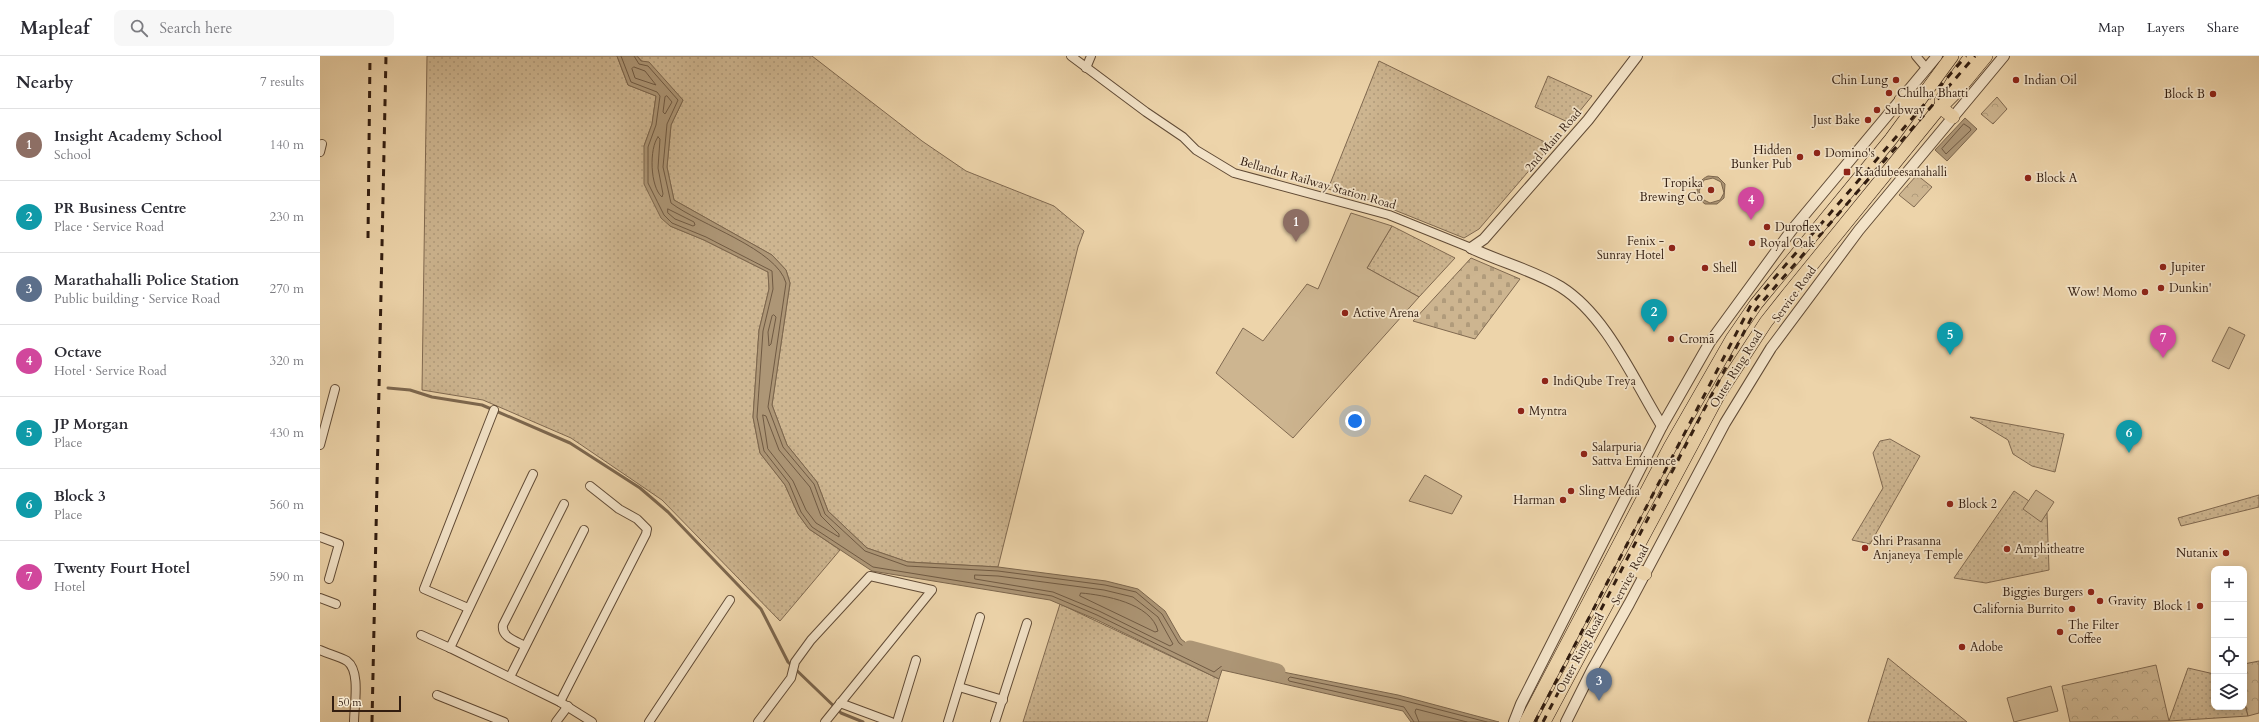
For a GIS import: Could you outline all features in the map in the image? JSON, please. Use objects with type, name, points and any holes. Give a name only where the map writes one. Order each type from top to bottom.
[{"type":"highway","name":"Outer Ring Road","points":[[1526,722],[1670,447],[1732,339],[1756,304],[1891,139],[1952,56]]},
{"type":"highway","points":[[1953,117],[1938,109],[1947,89],[1971,56]]},
{"type":"highway","name":"Outer Ring Road","points":[[1544,722],[1719,394],[1747,349],[1789,293],[1938,109],[1958,90],[1986,56]]},
{"type":"highway","points":[[1901,100],[1917,102]]},
{"type":"highway","points":[[1627,566],[1645,574]]},
{"type":"street","name":"Bellandur Railway Station Road","points":[[1071,56],[1183,137],[1196,150],[1234,173],[1389,215],[1471,248]]},
{"type":"street","points":[[1086,68],[1091,56]]},
{"type":"street","name":"2nd Main Road","points":[[1471,248],[1484,239],[1588,120],[1637,56]]},
{"type":"street","points":[[1916,56],[1927,69]]},
{"type":"street","points":[[1514,722],[1524,697],[1662,426],[1710,342],[1791,231],[1937,56]]},
{"type":"street","name":"Service Road","points":[[1566,722],[1592,670],[1725,423],[1771,348],[1835,259],[2004,56]]},
{"type":"street","points":[[1471,248],[1561,287],[1591,313],[1618,351],[1662,426]]},
{"type":"street","points":[[320,445],[335,389]]},
{"type":"street","points":[[468,608],[424,589],[494,410]]},
{"type":"street","points":[[450,648],[533,474]]},
{"type":"street","points":[[556,722],[646,534],[647,529],[637,519],[619,509],[590,486]]},
{"type":"street","points":[[526,646],[505,635],[502,630],[503,625],[564,504]]},
{"type":"street","points":[[510,677],[584,530]]},
{"type":"street","points":[[320,537],[339,544],[329,579]]},
{"type":"street","points":[[758,722],[792,678],[795,662],[811,640],[870,576],[932,590],[825,722]]},
{"type":"street","points":[[320,598],[336,604]]},
{"type":"street","points":[[649,722],[730,600]]},
{"type":"street","points":[[948,722],[980,617]]},
{"type":"street","points":[[995,722],[1027,623]]},
{"type":"street","points":[[421,635],[564,704],[592,722]]},
{"type":"street","points":[[320,650],[347,661],[352,667],[355,675],[354,722]]},
{"type":"street","points":[[897,722],[916,660]]},
{"type":"street","points":[[959,687],[1003,700]]},
{"type":"street","points":[[437,695],[504,722]]},
{"type":"street","points":[[840,704],[891,722]]},
{"type":"green space","points":[[427,56],[617,56],[628,85],[656,96],[652,124],[644,146],[670,226],[704,240],[768,272],[769,289],[759,330],[753,417],[760,453],[785,485],[798,514],[809,529],[840,550],[780,621],[662,500],[571,438],[483,400],[422,390]]},
{"type":"green space","points":[[637,56],[812,56],[922,141],[966,171],[1054,206],[1084,231],[1078,247],[998,567],[908,562],[867,548],[828,511],[817,482],[787,445],[772,405],[790,283],[786,270],[772,255],[674,200],[667,167],[671,125],[683,100]]},
{"type":"green space","points":[[1379,61],[1551,145],[1479,229],[1464,238],[1372,201],[1328,189]]},
{"type":"green space","points":[[1548,76],[1592,96],[1570,123],[1535,107]]},
{"type":"green space","points":[[1997,97],[2007,109],[1993,124],[1981,114]]},
{"type":"green space","points":[[1917,175],[1932,187],[1914,207],[1899,195]]},
{"type":"green space","name":"Active Arena","points":[[1351,213],[1392,226],[1367,268],[1419,297],[1293,438],[1216,373],[1243,328],[1263,341],[1307,284],[1318,289]]},
{"type":"green space","points":[[1392,226],[1455,258],[1419,297],[1367,268]]},
{"type":"green space","points":[[1471,258],[1520,279],[1475,339],[1413,321]]},
{"type":"green space","points":[[2229,327],[2245,335],[2229,369],[2212,361]]},
{"type":"green space","points":[[1970,417],[2064,434],[2055,472],[2032,466],[2013,454],[2008,440]]},
{"type":"green space","points":[[1890,439],[1920,456],[1870,544],[1852,540],[1883,488],[1873,453],[1880,441]]},
{"type":"green space","points":[[1425,475],[1462,496],[1452,514],[1409,501]]},
{"type":"green space","points":[[2036,490],[2054,502],[2041,522],[2023,509]]},
{"type":"green space","points":[[2014,491],[2029,501],[2041,521],[2047,513],[2049,570],[1986,583],[1954,578]]},
{"type":"green space","points":[[2259,495],[2259,507],[2181,526],[2178,518]]},
{"type":"green space","points":[[1060,604],[1219,679],[1207,722],[1023,722]]},
{"type":"green space","points":[[1888,658],[1967,722],[1868,722]]},
{"type":"green space","points":[[2259,661],[2259,713],[2248,716],[2247,710],[2247,663]]},
{"type":"green space","points":[[2156,665],[2169,721],[2070,722],[2062,686]]},
{"type":"green space","points":[[2188,668],[2211,673],[2211,710],[2247,710],[2248,716],[2169,721]]},
{"type":"green space","points":[[2051,686],[2058,711],[2014,722],[2007,698]]},
{"type":"water","points":[[617,56],[637,56],[641,61],[649,62],[683,100],[671,125],[667,167],[674,200],[772,255],[786,270],[790,283],[772,405],[787,445],[817,482],[828,511],[867,548],[908,562],[998,567],[1106,581],[1138,589],[1165,611],[1181,639],[1195,650],[1238,663],[1398,695],[1499,722],[1411,722],[1403,711],[1222,670],[1219,679],[1095,619],[1050,600],[872,571],[809,529],[798,514],[785,485],[760,453],[753,417],[759,330],[769,289],[768,272],[704,240],[670,226],[661,218],[644,184],[644,146],[652,124],[656,96],[628,85]]},
{"type":"water","points":[[1965,118],[1977,129],[1947,161],[1935,150]]},
{"type":"water","points":[[1708,176],[1718,177],[1725,184],[1724,198],[1717,204],[1705,204],[1699,197],[1697,193],[1698,185]],"holes":[[[1713,178],[1721,182],[1724,193],[1720,200],[1710,203],[1702,199],[1699,191],[1704,180]]]},
{"type":"waterway","points":[[388,388],[410,390],[432,397],[482,405],[570,443],[640,488],[668,512],[761,609],[788,662],[841,713],[863,722]]},
{"type":"waterway","points":[[1190,649],[1277,672]]},
{"type":"railway","points":[[368,238],[370,56]]},
{"type":"railway","points":[[372,722],[386,56]]},
{"type":"railway","points":[[1535,722],[1751,305],[1966,56]]},
{"type":"railway","points":[[1543,722],[1756,309],[1975,56]]},
{"type":"place","name":"Chin Lung","points":[[1896,80]]},
{"type":"place","name":"Indian Oil","points":[[2016,80]]},
{"type":"place","name":"Chulha Bhatti","points":[[1889,93]]},
{"type":"place","name":"Block B","points":[[2213,94]]},
{"type":"place","name":"Subway","points":[[1877,110]]},
{"type":"place","name":"Just Bake","points":[[1868,120]]},
{"type":"place","name":"Domino's","points":[[1817,153]]},
{"type":"place","name":"Hidden Bunker Pub","points":[[1800,157]]},
{"type":"place","name":"Kaadubeesanahalli","points":[[1847,172]]},
{"type":"place","name":"Block A","points":[[2028,178]]},
{"type":"place","name":"Tropika Brewing Co","points":[[1711,190]]},
{"type":"place","name":"Octave","points":[[1751,220]]},
{"type":"place","name":"Duroflex","points":[[1767,227]]},
{"type":"place","name":"Insight Academy School","points":[[1296,242]]},
{"type":"place","name":"Royal Oak","points":[[1752,243]]},
{"type":"place","name":"Fenix - Sunray Hotel","points":[[1672,248]]},
{"type":"place","name":"Jupiter","points":[[2163,267]]},
{"type":"place","name":"Shell","points":[[1705,268]]},
{"type":"place","name":"Dunkin'","points":[[2161,288]]},
{"type":"place","name":"Wow! Momo","points":[[2145,292]]},
{"type":"place","name":"Active Arena","points":[[1345,313]]},
{"type":"place","name":"PR Business Centre","points":[[1654,332]]},
{"type":"place","name":"Cromā","points":[[1671,339]]},
{"type":"place","name":"JP Morgan","points":[[1950,355]]},
{"type":"place","name":"Twenty Fourt Hotel","points":[[2163,358]]},
{"type":"place","name":"IndiQube Treya","points":[[1545,381]]},
{"type":"place","name":"Myntra","points":[[1521,411]]},
{"type":"place","name":"Block 3","points":[[2129,453]]},
{"type":"place","name":"Salarpuria Sattva Eminence","points":[[1584,454]]},
{"type":"place","name":"Sling Media","points":[[1571,491]]},
{"type":"place","name":"Harman","points":[[1563,500]]},
{"type":"place","name":"Block 2","points":[[1950,504]]},
{"type":"place","name":"Shri Prasanna Anjaneya Temple","points":[[1865,548]]},
{"type":"place","name":"Amphitheatre","points":[[2007,549]]},
{"type":"place","name":"Nutanix","points":[[2226,553]]},
{"type":"place","name":"Biggies Burgers","points":[[2091,592]]},
{"type":"place","name":"Gravity","points":[[2100,601]]},
{"type":"place","name":"Block 1","points":[[2200,606]]},
{"type":"place","name":"California Burrito","points":[[2072,609]]},
{"type":"place","name":"The Filter Coffee","points":[[2060,632]]},
{"type":"place","name":"Adobe","points":[[1962,647]]},
{"type":"place","name":"Marathahalli Police Station","points":[[1599,701]]}]
